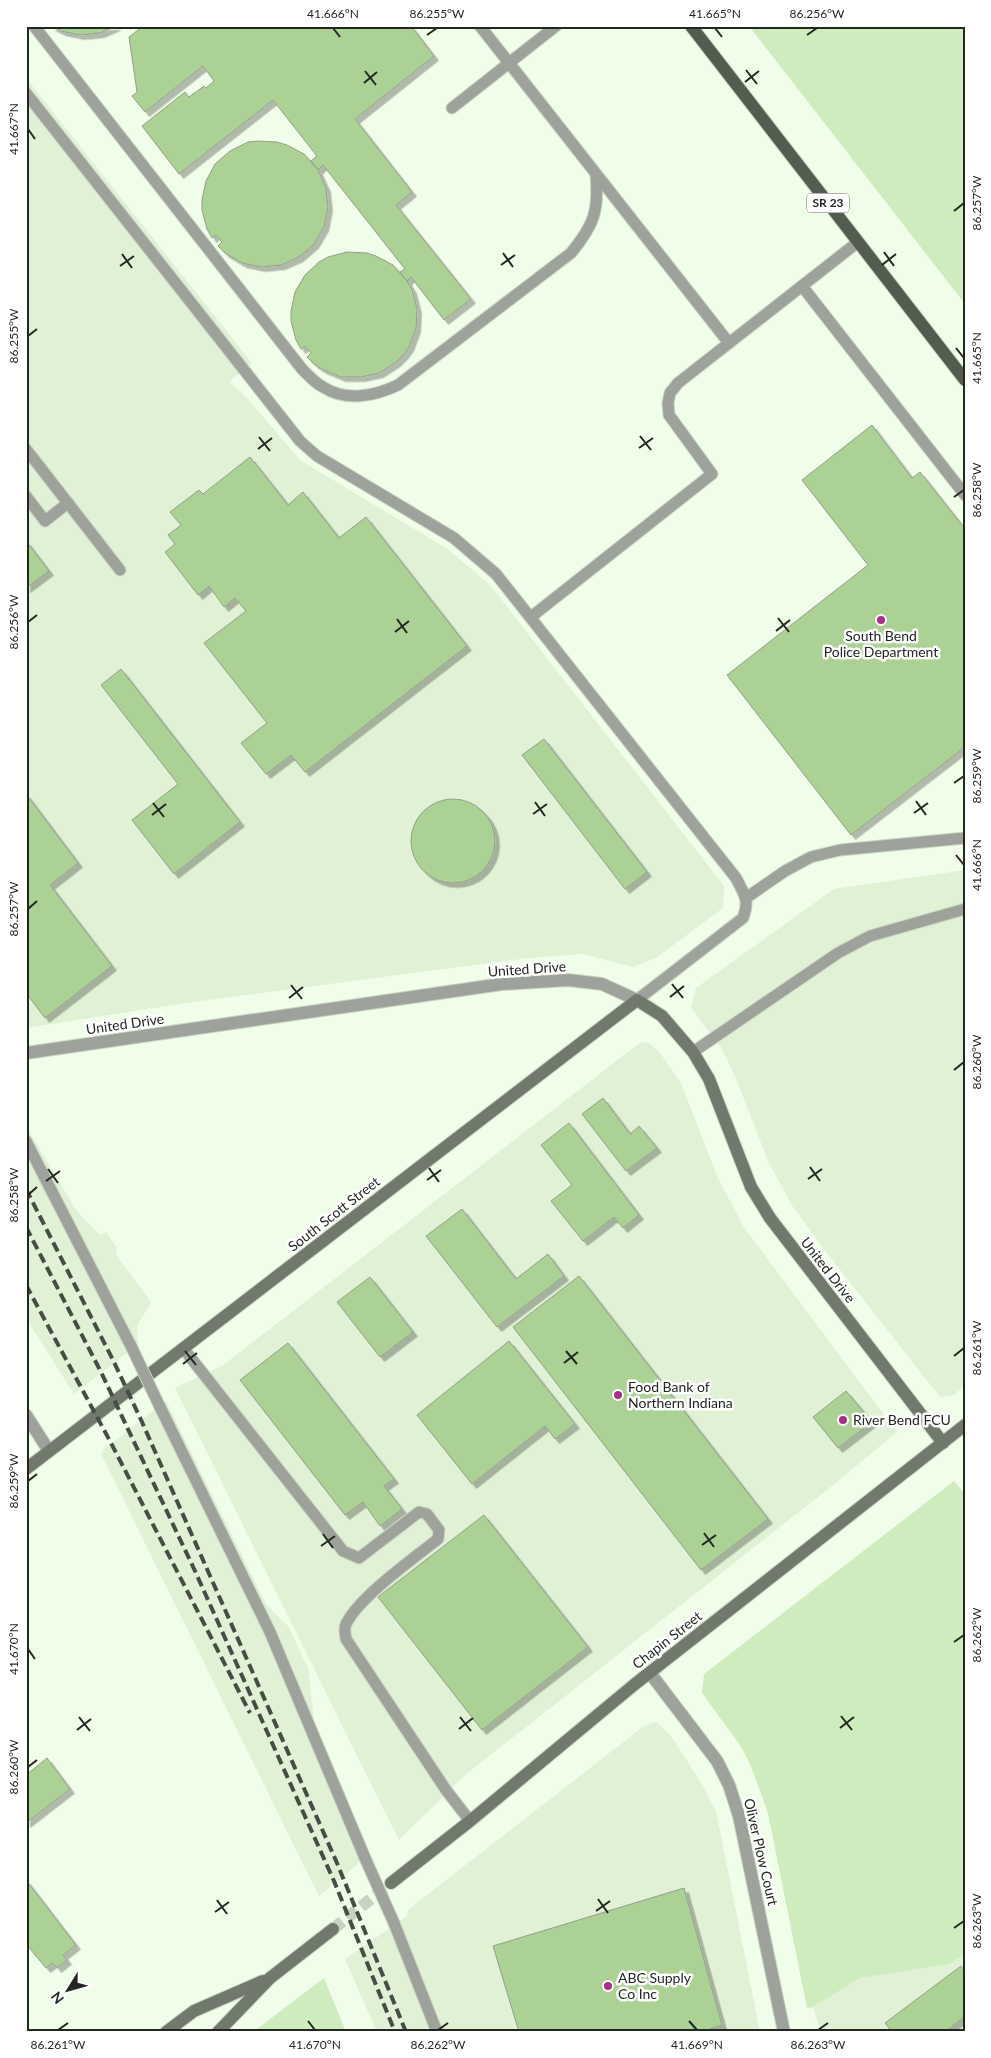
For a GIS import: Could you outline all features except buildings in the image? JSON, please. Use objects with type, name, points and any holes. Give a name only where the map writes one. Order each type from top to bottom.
[{"type":"main road","name":"SR 23","points":[[691,26],[965,380]]},
{"type":"street","name":"United Drive","points":[[26,1053],[502,984],[568,980],[602,984],[637,1000],[662,1016],[693,1052],[709,1079],[751,1187],[770,1218],[943,1443]]},
{"type":"street","name":"South Scott Street","points":[[26,1469],[637,1000]]},
{"type":"street","points":[[26,1415],[49,1452]]},
{"type":"street","name":"Chapin Street","points":[[391,1883],[470,1821],[650,1673],[965,1425]]},
{"type":"street","name":"Oliver Plow Court","points":[[650,1673],[717,1761],[729,1785],[740,1823],[784,2032]]},
{"type":"street","points":[[218,2032],[270,1978],[333,1929]]},
{"type":"street","points":[[166,2032],[194,2011],[270,1978]]},
{"type":"lane","points":[[34,26],[302,369],[322,387],[340,395],[361,396],[382,393],[398,385],[571,252],[587,233],[596,209],[598,194],[596,175]]},
{"type":"lane","points":[[480,26],[729,343]]},
{"type":"lane","points":[[452,108],[556,26]]},
{"type":"lane","points":[[26,93],[300,441],[317,456],[454,538],[496,574],[736,878],[746,898],[748,907],[743,918],[637,1000]]},
{"type":"lane","points":[[531,617],[712,474],[669,416],[668,403],[670,393],[678,383],[858,242]]},
{"type":"lane","points":[[802,286],[965,495]]},
{"type":"lane","points":[[26,448],[120,570]]},
{"type":"lane","points":[[26,496],[45,521],[68,503]]},
{"type":"lane","points":[[746,898],[785,871],[811,857],[840,850],[965,838]]},
{"type":"lane","points":[[693,1052],[838,953],[870,936],[965,909]]},
{"type":"lane","points":[[26,1142],[132,1348],[270,1632],[394,1923],[436,2032]]},
{"type":"lane","points":[[183,1348],[343,1551],[359,1558],[419,1512],[427,1514],[439,1530],[438,1539],[358,1607],[345,1626],[346,1639],[446,1790],[470,1821]]},
{"type":"shaded area","points":[[26,78],[252,363],[229,382],[248,399],[300,460],[449,550],[491,586],[724,886],[723,908],[656,958],[633,967],[583,954],[528,958],[193,1002],[26,1028]]},
{"type":"shaded area","points":[[965,870],[965,1386],[952,1396],[940,1397],[791,1204],[768,1161],[735,1076],[723,1051],[691,1007],[696,988],[834,889]]},
{"type":"shaded area","points":[[641,1042],[649,1043],[660,1053],[681,1083],[717,1176],[743,1226],[897,1432],[837,1482],[465,1775],[399,1840],[175,1388],[222,1366]]},
{"type":"shaded area","points":[[26,1126],[76,1210],[100,1235],[106,1232],[117,1248],[116,1255],[151,1302],[137,1326],[138,1344],[74,1394],[26,1318]]},
{"type":"shaded area","points":[[166,1401],[266,1604],[288,1626],[308,1668],[315,1728],[370,1854],[319,1896],[101,1454],[104,1449]]},
{"type":"shaded area","points":[[656,1722],[671,1736],[700,1781],[716,1811],[760,2032],[377,2032],[345,1959],[406,1917],[409,1909],[644,1726]]},
{"type":"shaded area","points":[[965,1953],[965,2032],[821,2032],[813,2007],[860,1978],[950,1964]]},
{"type":"green space","points":[[749,26],[965,26],[965,304]]},
{"type":"green space","points":[[954,1481],[965,1494],[965,1953],[950,1964],[860,1978],[813,2007],[807,2008],[768,1813],[750,1764],[740,1745],[702,1693],[704,1674]]},
{"type":"green space","points":[[324,1978],[346,2032],[253,2032]]},
{"type":"tunnel","points":[[333,1929],[391,1883]]},
{"type":"railway","points":[[26,1189],[114,1362],[142,1422],[337,1863],[406,2032]]},
{"type":"railway","points":[[26,1227],[101,1372],[195,1571],[334,1881],[395,2032]]},
{"type":"railway","points":[[26,1285],[111,1443],[250,1713]]},
{"type":"place","name":"South Bend Police Department","points":[[881,620]]},
{"type":"place","name":"Food Bank of Northern Indiana","points":[[618,1395]]},
{"type":"place","name":"River Bend FCU","points":[[843,1420]]},
{"type":"place","name":"ABC Supply Co Inc","points":[[608,1986]]}]
